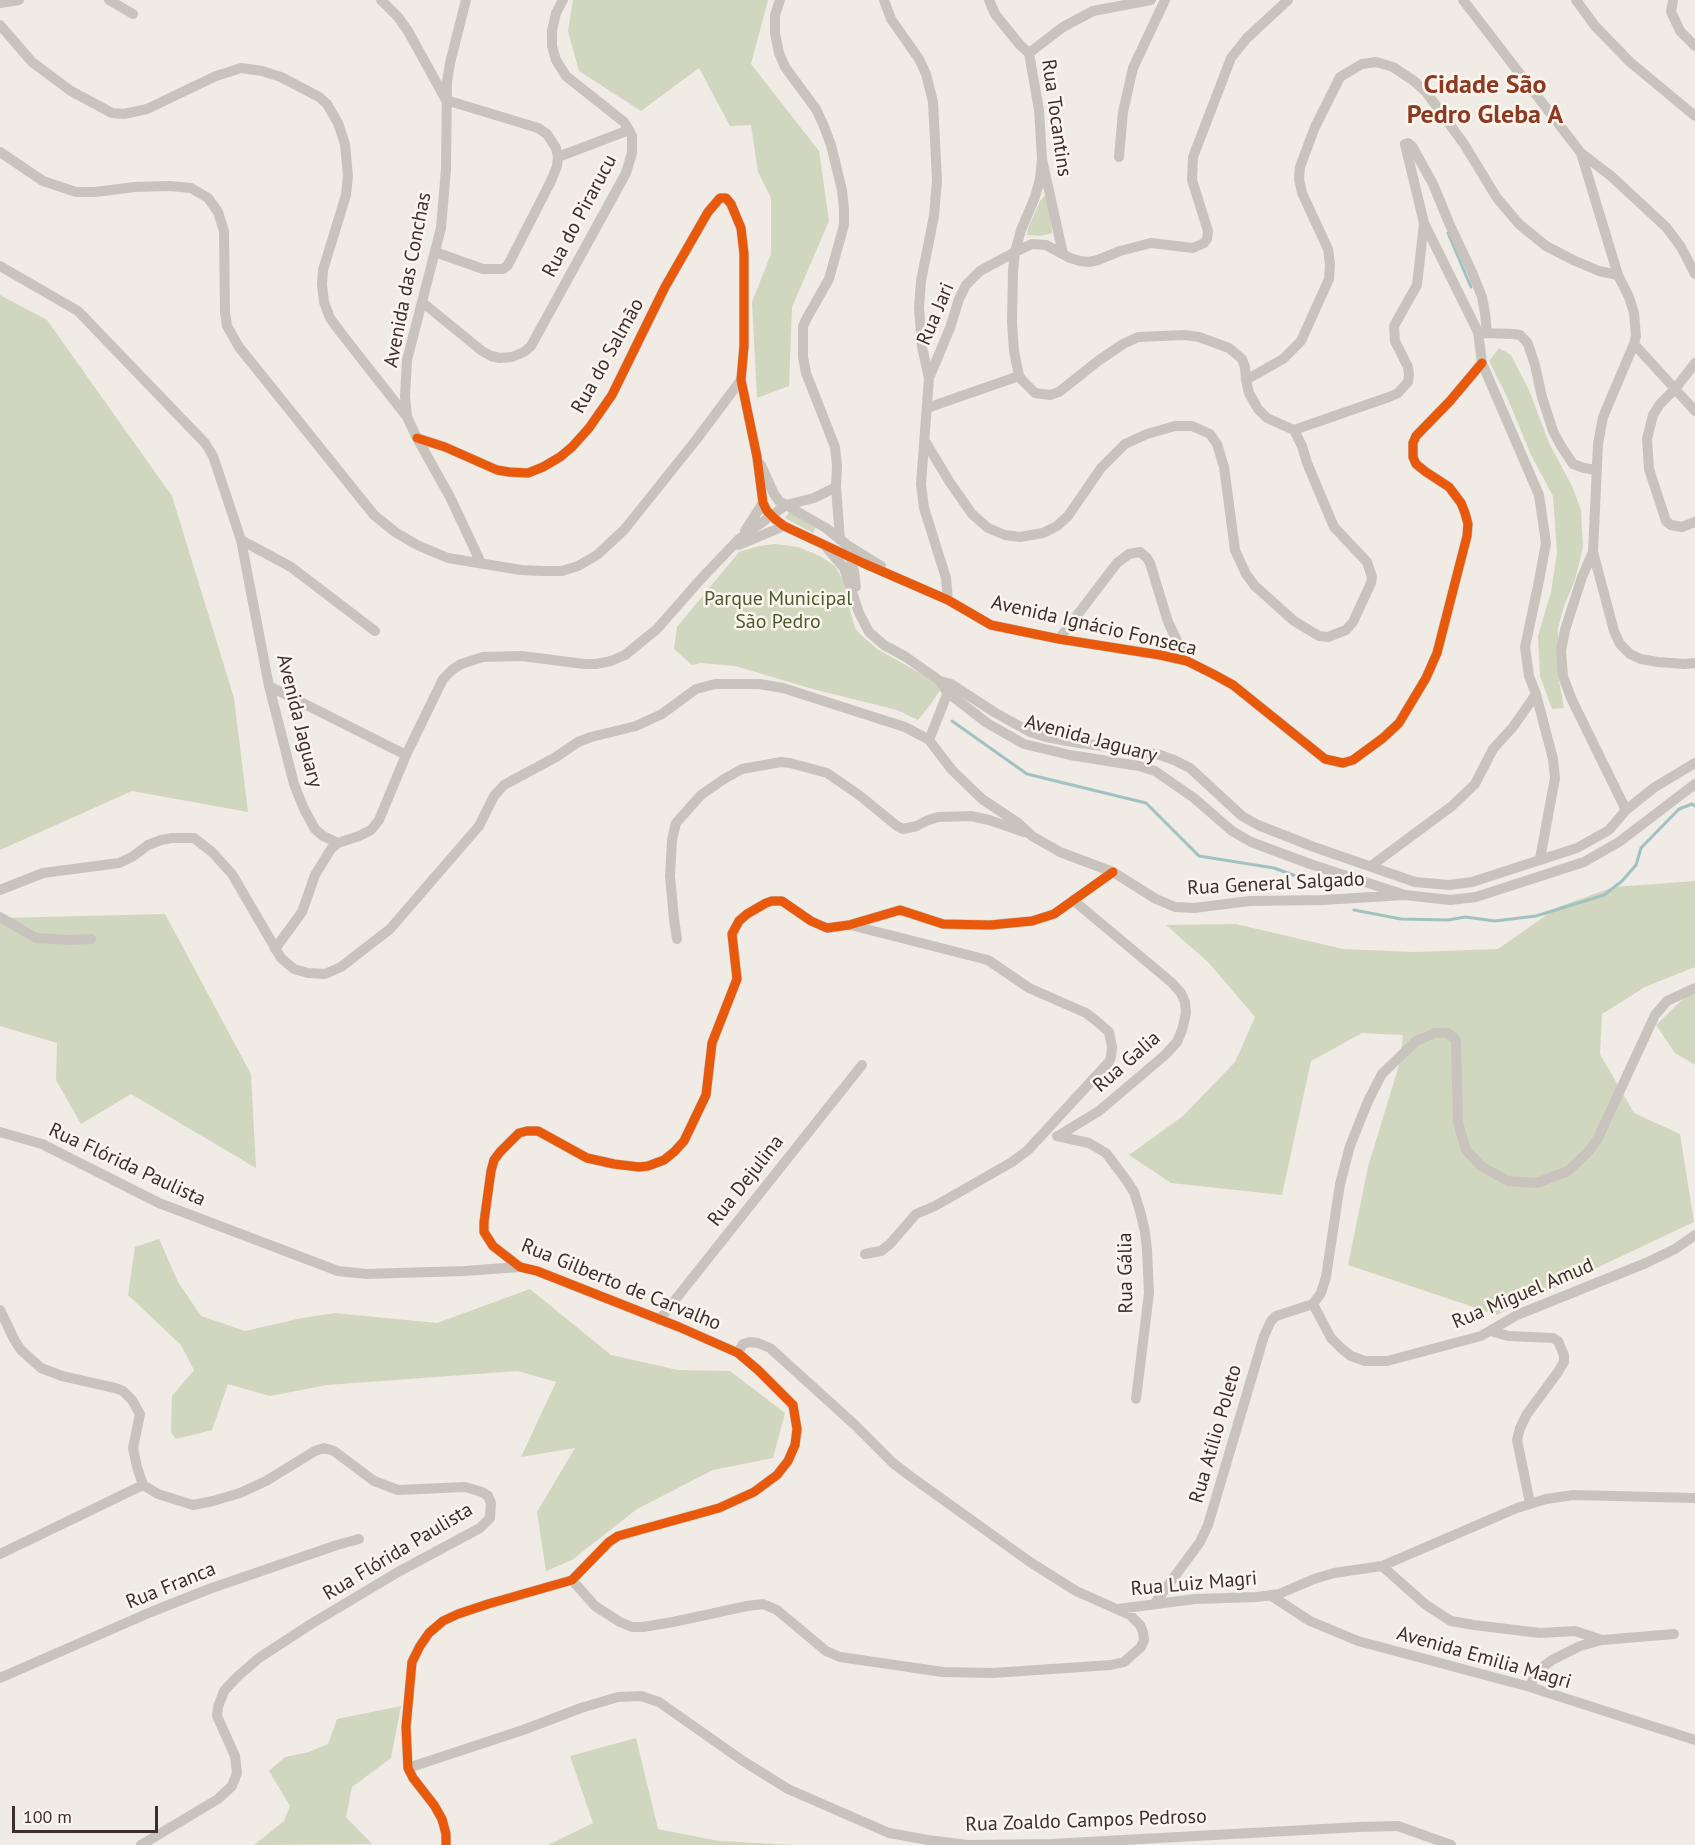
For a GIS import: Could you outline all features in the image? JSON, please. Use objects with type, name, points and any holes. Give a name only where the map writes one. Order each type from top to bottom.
[{"type":"street","points":[[0,3],[19,0]]},
{"type":"street","points":[[109,0],[133,14]]},
{"type":"street","points":[[381,0],[403,24],[446,100],[538,128],[547,134],[556,148],[558,157],[551,181],[508,266],[502,269],[483,269],[435,252]]},
{"type":"street","name":"Avenida das Conchas","points":[[466,0],[450,63],[446,100],[445,189],[441,228],[407,360],[405,396],[407,417],[450,497],[481,563]]},
{"type":"street","points":[[558,157],[629,130],[624,122],[566,76],[556,60],[552,46],[552,31],[562,0]]},
{"type":"street","points":[[780,0],[775,15],[775,33],[779,53],[785,67],[816,110],[823,124],[831,145],[842,190],[844,225],[828,279],[803,326],[803,357],[806,373],[835,447],[836,487],[846,547],[856,582],[856,602]]},
{"type":"street","points":[[884,0],[891,19],[919,59],[926,74],[933,102],[937,180],[934,216],[921,281],[919,308],[921,338],[929,378],[921,484],[924,508],[946,578],[948,600]]},
{"type":"street","name":"Rua Tocantins","points":[[988,0],[995,14],[1029,53],[1039,110],[1042,159],[1063,254]]},
{"type":"street","points":[[1029,53],[1063,27],[1093,11],[1151,0]]},
{"type":"street","points":[[1119,157],[1123,112],[1133,68],[1165,0]]},
{"type":"street","name":"Rua Jari","points":[[929,378],[966,285],[980,271],[1015,252],[1032,244],[1046,245],[1080,261],[1089,262],[1127,248],[1151,243],[1193,248],[1204,243],[1208,231],[1192,180],[1193,157],[1230,58],[1247,38],[1288,0]]},
{"type":"street","points":[[1463,0],[1581,153],[1611,176],[1666,227],[1695,272]]},
{"type":"street","points":[[1576,0],[1595,26],[1630,62],[1695,116]]},
{"type":"street","points":[[1673,0],[1671,12],[1675,21],[1680,31],[1695,46]]},
{"type":"street","points":[[0,25],[32,62],[71,91],[112,113],[124,114],[147,109],[224,72],[241,68],[262,70],[281,77],[319,97],[327,104],[338,123],[345,144],[348,176],[346,195],[323,270],[324,302],[330,318],[407,417]]},
{"type":"street","points":[[1246,380],[1283,359],[1301,340],[1329,279],[1328,249],[1302,193],[1299,179],[1300,167],[1315,128],[1340,77],[1362,64],[1376,62],[1393,67],[1426,92],[1464,144],[1497,198],[1519,224],[1546,246],[1573,260],[1599,271],[1618,275]]},
{"type":"street","name":"Rua do Pirarucu","points":[[422,302],[491,356],[513,357],[524,352],[531,346],[626,173],[632,153],[632,136],[629,130]]},
{"type":"street","points":[[1482,333],[1424,222],[1405,144],[1408,143],[1417,153],[1433,184],[1482,297],[1485,313],[1482,363],[1539,495],[1545,543],[1525,646],[1529,676],[1553,759],[1555,778],[1540,859]]},
{"type":"street","points":[[0,152],[43,181],[76,192],[170,186],[191,188],[208,198],[218,212],[224,231],[226,319],[227,326],[239,347],[374,515],[417,545],[448,558],[521,570],[562,571],[578,566],[597,555],[624,530],[741,380]]},
{"type":"street","points":[[1581,153],[1618,275],[1634,313],[1636,336],[1603,417],[1596,470],[1593,552],[1614,631],[1620,644],[1630,654],[1641,659],[1676,664],[1695,663]]},
{"type":"street","points":[[925,441],[972,514],[988,528],[1005,535],[1020,537],[1043,533],[1058,526],[1068,516],[1101,468],[1125,444],[1147,434],[1175,426],[1192,426],[1210,435],[1217,444],[1224,467],[1235,550],[1246,574],[1255,586],[1294,621],[1319,636],[1328,637],[1346,630],[1353,622],[1371,582],[1372,577],[1367,562],[1334,527],[1294,430],[1267,418],[1258,409],[1249,393],[1242,358],[1236,353],[1217,342],[1185,335],[1149,336],[1133,339],[1098,361],[1068,387],[1050,395],[1035,393],[1019,376],[1014,351],[1011,297],[1015,252],[1040,179],[1042,159]]},
{"type":"street","name":"Rua do Salmão","points":[[417,438],[445,447],[497,470],[509,472],[528,473],[560,457],[589,428],[612,395],[665,287],[713,204],[723,197],[731,204],[741,228],[744,254],[744,346],[741,380]]},
{"type":"street","points":[[1294,430],[1389,397],[1398,393],[1408,382],[1408,368],[1395,341],[1394,326],[1417,285],[1424,222]]},
{"type":"street","name":"Avenida Jaguary","points":[[0,266],[78,311],[205,442],[219,471],[241,540],[269,686],[294,783],[315,829],[323,836],[338,843]]},
{"type":"street","points":[[1482,333],[1514,334],[1520,335],[1525,340],[1535,365],[1553,431],[1561,446],[1573,464],[1596,470]]},
{"type":"street","points":[[1634,344],[1695,411]]},
{"type":"street","name":"Avenida Ignácio Fonseca","points":[[786,505],[826,528],[846,547],[878,570],[948,600],[991,625],[1187,661],[1233,686],[1325,759],[1342,763],[1353,760],[1399,723],[1426,678],[1437,653],[1467,536],[1468,524],[1461,503],[1449,487],[1416,464],[1413,457],[1413,443],[1416,436],[1482,363]]},
{"type":"street","points":[[1695,363],[1653,415],[1647,439],[1649,469],[1666,521],[1675,527],[1688,526],[1695,522]]},
{"type":"street","points":[[927,408],[1019,376]]},
{"type":"street","points":[[740,539],[763,503],[757,457],[741,380]]},
{"type":"street","points":[[757,457],[774,494],[786,505]]},
{"type":"street","points":[[275,950],[302,912],[320,864],[330,849],[338,843],[371,830],[379,819],[406,755],[443,679],[461,664],[483,657],[522,656],[596,664],[625,655],[657,629],[740,539],[786,505],[814,498],[836,487]]},
{"type":"street","name":"Avenida Ignácio Fonseca","points":[[763,503],[772,516],[784,526],[818,541],[846,547],[869,557],[904,582]]},
{"type":"street","points":[[726,553],[741,544],[784,526]]},
{"type":"street","points":[[818,541],[824,535],[826,528]]},
{"type":"street","points":[[241,540],[291,567],[375,631]]},
{"type":"street","name":"Avenida Jaguary","points":[[818,541],[844,568],[859,613],[869,632],[884,645],[906,657],[946,686],[987,723],[1024,744],[1155,771],[1194,798],[1232,831],[1251,842],[1405,895],[1450,900],[1476,897],[1584,862],[1603,852],[1695,784]]},
{"type":"street","points":[[1059,639],[1117,563],[1129,554],[1140,552],[1148,558],[1168,622],[1187,661]]},
{"type":"street","points":[[1593,552],[1582,577],[1565,630],[1561,651],[1563,676],[1571,698],[1626,810]]},
{"type":"street","points":[[856,582],[866,572],[878,570]]},
{"type":"street","name":"Rua General Salgado","points":[[0,890],[43,873],[119,863],[148,845],[161,840],[194,838],[212,852],[232,874],[275,950],[287,964],[294,969],[308,973],[326,974],[341,967],[390,929],[479,826],[494,796],[504,785],[556,757],[578,742],[636,726],[662,714],[696,689],[715,684],[759,684],[774,686],[905,728],[929,740],[952,770],[982,799],[1018,823],[1032,836],[1060,852],[1113,872],[1156,899],[1175,907],[1194,908],[1250,901],[1323,900],[1405,895]]},
{"type":"street","points":[[269,686],[406,755]]},
{"type":"street","points":[[929,740],[946,686]]},
{"type":"street","name":"Avenida Jaguary","points":[[946,686],[1030,732],[1073,742],[1160,755],[1190,768],[1242,816],[1258,825],[1414,882],[1449,885],[1472,882],[1577,848],[1608,830],[1626,810],[1655,787],[1695,763]]},
{"type":"street","points":[[1371,866],[1452,806],[1475,784],[1493,749],[1536,694]]},
{"type":"street","points":[[1132,765],[1138,751]]},
{"type":"street","points":[[677,939],[670,876],[672,840],[676,823],[701,795],[742,769],[781,762],[827,773],[903,829],[938,817],[971,816],[989,820],[1032,836]]},
{"type":"street","points":[[1503,889],[1508,870]]},
{"type":"street","name":"Rua Gilberto de Carvalho","points":[[408,1768],[406,1727],[412,1662],[429,1633],[444,1621],[458,1614],[572,1580],[609,1542],[618,1536],[675,1521],[736,1501],[754,1492],[777,1475],[788,1461],[795,1444],[797,1429],[793,1406],[738,1353],[520,1267],[493,1246],[484,1232],[484,1222],[494,1160],[519,1133],[538,1131],[587,1158],[639,1167],[664,1160],[684,1141],[706,1095],[710,1051],[736,979],[732,934],[739,921],[766,903],[782,901],[811,921],[827,928],[849,925],[900,910],[932,921],[967,926],[990,925],[1032,921],[1054,914],[1113,872]]},
{"type":"street","name":"Rua Galia","points":[[1058,1136],[1099,1111],[1165,1055],[1177,1042],[1186,1013],[1185,1002],[1172,982],[1073,900]]},
{"type":"street","points":[[0,917],[36,938],[91,939]]},
{"type":"street","points":[[849,925],[988,960],[1029,988],[1086,1013],[1105,1027],[1112,1039],[1112,1057],[1109,1062],[1028,1150],[1012,1162],[935,1206],[916,1214],[890,1244],[880,1251],[865,1254]]},
{"type":"street","points":[[1313,1304],[1322,1293],[1326,1277],[1340,1184],[1350,1146],[1368,1101],[1382,1074],[1416,1041],[1436,1033],[1448,1033],[1456,1040],[1458,1121],[1466,1150],[1481,1166],[1508,1181],[1537,1183],[1568,1171],[1589,1151],[1598,1138],[1655,1015],[1667,1001],[1695,988]]},
{"type":"street","name":"Rua Dejulina","points":[[659,1320],[862,1065]]},
{"type":"street","name":"Rua Flórida Paulista","points":[[0,1132],[42,1144],[159,1203],[338,1270],[366,1274],[520,1267]]},
{"type":"street","name":"Rua Gália","points":[[1041,1134],[1089,1143],[1106,1153],[1134,1192],[1148,1250],[1149,1293],[1136,1399]]},
{"type":"street","name":"Rua Miguel Amud","points":[[1313,1304],[1331,1338],[1351,1356],[1365,1360],[1387,1361],[1469,1340],[1491,1331],[1516,1315],[1675,1249],[1695,1235]]},
{"type":"street","name":"Rua Atílio Poleto","points":[[1155,1603],[1200,1542],[1208,1525],[1264,1336],[1271,1321],[1276,1316],[1313,1304]]},
{"type":"street","points":[[0,1310],[21,1350],[40,1368],[62,1376],[115,1388],[123,1391],[132,1400],[140,1414],[133,1448],[143,1485],[0,1554]]},
{"type":"street","points":[[1491,1331],[1508,1336],[1546,1336],[1558,1341],[1563,1350],[1564,1362],[1527,1413],[1517,1440],[1530,1503]]},
{"type":"street","name":"Rua Luiz Magri","points":[[738,1353],[743,1344],[750,1342],[770,1348],[855,1425],[893,1463],[910,1476],[1030,1562],[1076,1591],[1118,1609],[1195,1599],[1279,1594],[1314,1578],[1382,1566],[1530,1503],[1573,1495],[1695,1498]]},
{"type":"street","name":"Rua Flórida Paulista","points":[[141,1845],[218,1799],[232,1786],[237,1773],[235,1756],[217,1716],[224,1691],[237,1677],[259,1658],[311,1624],[398,1572],[480,1528],[490,1518],[491,1503],[488,1496],[482,1492],[465,1487],[398,1490],[366,1476],[327,1448],[315,1451],[258,1485],[205,1504],[184,1503],[158,1494],[143,1485]]},
{"type":"street","name":"Rua Franca","points":[[0,1678],[189,1597],[359,1539]]},
{"type":"street","points":[[1382,1566],[1426,1605],[1451,1620],[1540,1633],[1575,1631],[1602,1640]]},
{"type":"street","points":[[572,1580],[595,1606],[632,1627],[673,1622],[763,1604],[777,1610],[826,1651],[840,1657],[970,1674],[1066,1669],[1124,1662],[1141,1647],[1144,1640],[1143,1632],[1136,1620],[1118,1609]]},
{"type":"street","name":"Avenida Emilia Magri","points":[[1270,1595],[1310,1621],[1358,1641],[1530,1687],[1695,1740]]},
{"type":"street","points":[[1530,1687],[1536,1672],[1552,1660],[1580,1646],[1602,1640],[1674,1634]]},
{"type":"street","name":"Rua Zoaldo Campos Pedroso","points":[[408,1768],[581,1708],[618,1697],[641,1696],[658,1702],[788,1789],[889,1833],[968,1845],[1051,1844],[1398,1826],[1451,1845]]},
{"type":"street","points":[[408,1768],[442,1819],[446,1845]]},
{"type":"green space","points":[[573,0],[768,0],[751,64],[819,151],[829,221],[792,307],[789,386],[757,398],[752,302],[771,254],[771,198],[758,172],[751,125],[730,126],[699,68],[641,111],[579,71],[568,31]]},
{"type":"green space","points":[[1045,195],[1052,233],[1040,236],[1027,235],[1040,201]]},
{"type":"green space","points":[[0,295],[47,320],[172,496],[234,698],[248,812],[132,791],[0,850]]},
{"type":"green space","points":[[1499,348],[1511,355],[1529,390],[1549,443],[1572,486],[1581,510],[1583,547],[1575,580],[1558,628],[1558,675],[1564,708],[1552,709],[1540,676],[1538,636],[1551,592],[1557,553],[1553,496],[1531,455],[1489,361]]},
{"type":"green space","points":[[790,511],[816,527],[813,533],[785,518]]},
{"type":"green space","name":"Parque Municipal São Pedro","points":[[775,544],[798,547],[820,556],[835,566],[844,582],[855,628],[860,634],[877,649],[943,686],[918,720],[897,710],[735,666],[701,663],[692,665],[674,649],[677,627],[739,552]]},
{"type":"green space","points":[[1695,881],[1695,967],[1645,987],[1602,1014],[1600,1054],[1634,1113],[1680,1134],[1694,1222],[1497,1315],[1348,1265],[1368,1167],[1399,1065],[1403,1035],[1362,1033],[1311,1061],[1282,1195],[1171,1183],[1129,1155],[1183,1116],[1235,1062],[1255,1017],[1209,963],[1166,925],[1236,924],[1343,949],[1414,952],[1498,949],[1558,907],[1614,887]]},
{"type":"green space","points":[[165,914],[251,1074],[256,1168],[131,1094],[81,1124],[56,1080],[57,1043],[0,1026],[0,918]]},
{"type":"green space","points":[[1695,993],[1695,1065],[1675,1053],[1656,1025],[1685,997]]},
{"type":"green space","points":[[159,1239],[178,1282],[201,1316],[245,1331],[335,1313],[437,1323],[530,1289],[611,1355],[678,1370],[730,1371],[785,1413],[773,1458],[713,1470],[637,1509],[572,1560],[546,1571],[537,1512],[575,1448],[521,1457],[556,1382],[518,1371],[327,1385],[270,1396],[228,1384],[212,1430],[176,1439],[171,1432],[172,1396],[194,1370],[181,1345],[128,1295],[135,1247]]},
{"type":"green space","points":[[401,1706],[391,1758],[352,1787],[346,1817],[372,1844],[254,1845],[284,1821],[290,1806],[269,1771],[285,1757],[309,1752],[328,1744],[337,1719]]},
{"type":"green space","points":[[636,1738],[658,1829],[719,1841],[795,1845],[548,1845],[593,1823],[570,1756]]},
{"type":"waterway","points":[[1448,233],[1471,287]]},
{"type":"waterway","points":[[952,721],[1027,774],[1146,803],[1199,856],[1274,868],[1323,886]]},
{"type":"waterway","points":[[1354,910],[1401,919],[1448,920],[1465,917],[1495,921],[1536,916],[1604,895],[1622,881],[1636,865],[1641,848],[1679,809],[1692,804],[1695,806]]},
{"type":"cycle path","points":[[417,438],[445,447],[497,470],[509,472],[528,473],[560,457],[589,428],[612,395],[665,287],[708,212],[720,198],[726,198],[741,228],[744,254],[744,346],[741,380],[757,457],[763,503],[775,519],[784,526],[863,563],[948,600],[991,625],[1187,661],[1233,685],[1325,759],[1343,763],[1353,760],[1399,723],[1426,678],[1437,653],[1467,536],[1468,524],[1461,503],[1449,487],[1416,464],[1413,457],[1413,443],[1416,436],[1482,363]]},
{"type":"cycle path","points":[[446,1845],[442,1819],[408,1768],[406,1727],[412,1662],[429,1633],[443,1621],[458,1614],[572,1580],[609,1542],[618,1536],[719,1508],[754,1492],[777,1475],[788,1461],[795,1445],[797,1429],[793,1405],[738,1353],[679,1327],[537,1271],[520,1267],[493,1246],[484,1232],[484,1222],[494,1160],[519,1133],[527,1131],[538,1131],[587,1158],[614,1164],[648,1166],[664,1160],[674,1152],[684,1141],[706,1095],[712,1043],[737,979],[732,934],[739,921],[766,903],[782,901],[811,921],[827,928],[849,925],[900,910],[943,924],[990,925],[1032,921],[1054,914],[1113,872]]},
{"type":"district","name":"Cidade São Pedro Gleba A","points":[[1485,101]]}]
